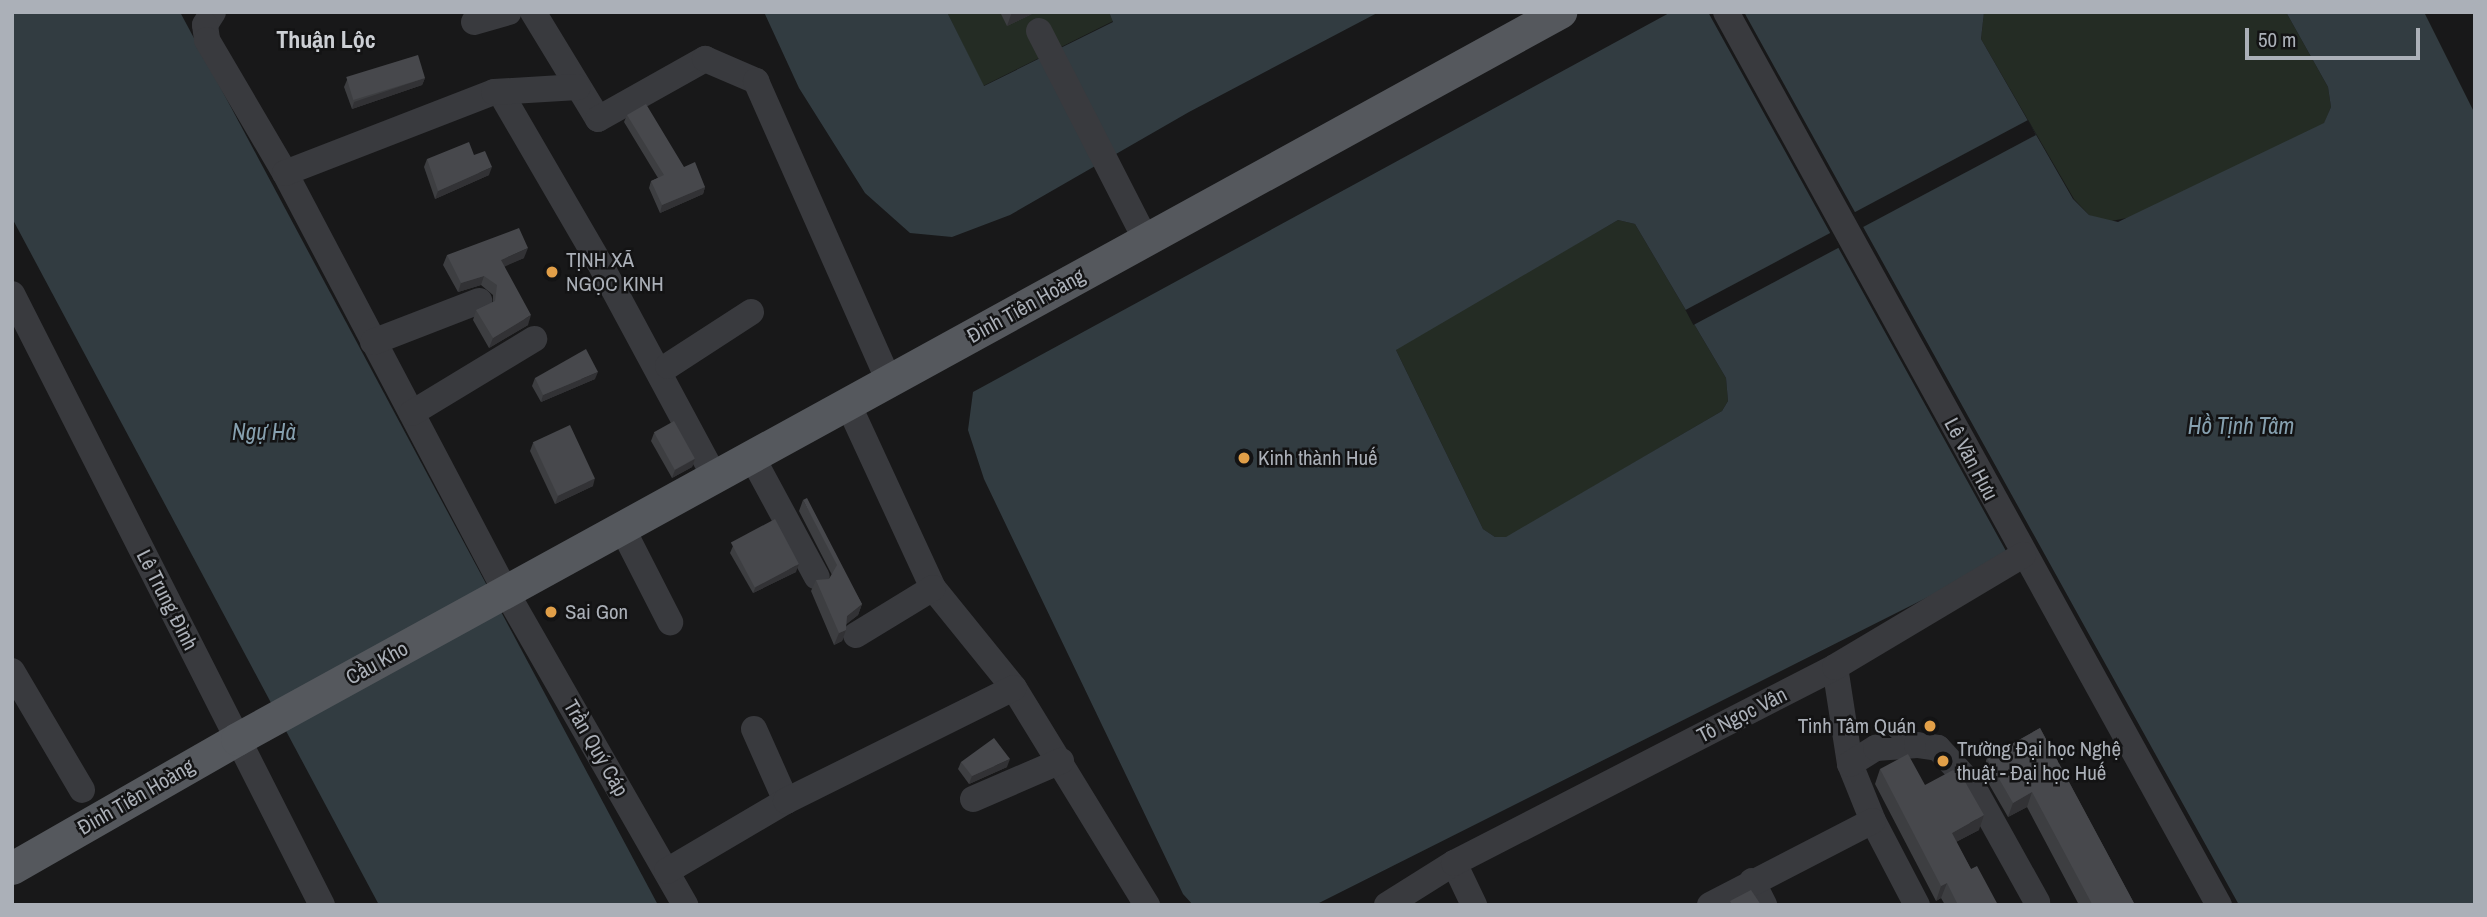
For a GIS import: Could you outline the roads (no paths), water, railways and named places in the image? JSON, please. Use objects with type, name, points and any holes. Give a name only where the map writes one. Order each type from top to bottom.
[{"type":"main road","name":"Đinh Tiên Hoàng","points":[[500,596],[1560,12]]},
{"type":"main road","name":"Cầu Kho","points":[[249,733],[500,596]]},
{"type":"main road","name":"Đinh Tiên Hoàng","points":[[12,868],[249,733]]},
{"type":"street","points":[[213,12],[205,25],[207,40],[285,173],[412,413],[500,596]]},
{"type":"street","points":[[474,22],[509,12]]},
{"type":"street","points":[[533,12],[598,119],[705,59],[756,81],[889,381]]},
{"type":"street","name":"Lê Văn Hưu","points":[[1726,12],[2023,555],[2219,905]]},
{"type":"street","points":[[1044,40],[1146,240]]},
{"type":"street","points":[[285,173],[500,92],[578,87]]},
{"type":"street","points":[[500,92],[599,262],[715,477]]},
{"type":"street","name":"Lê Trung Đình","points":[[12,294],[249,733],[322,905]]},
{"type":"street","points":[[373,342],[479,301]]},
{"type":"street","points":[[667,366],[751,312]]},
{"type":"street","points":[[412,413],[534,339]]},
{"type":"street","points":[[848,404],[933,587],[1014,688],[1147,905]]},
{"type":"street","points":[[752,457],[817,577]]},
{"type":"street","points":[[622,528],[670,622]]},
{"type":"street","name":"Tô Ngọc Vân","points":[[1387,905],[1454,863],[1835,667],[2023,555]]},
{"type":"street","points":[[856,635],[933,587]]},
{"type":"street","name":"Trần Quý Cáp","points":[[500,596],[685,905]]},
{"type":"street","points":[[1835,667],[1850,764],[1873,821],[1917,905]]},
{"type":"street","points":[[12,671],[82,790]]},
{"type":"street","points":[[667,872],[786,801],[1014,688]]},
{"type":"street","points":[[754,729],[786,801]]},
{"type":"street","points":[[1850,764],[1877,748],[1917,745],[1938,748],[1972,785],[2037,902]]},
{"type":"street","points":[[973,799],[1061,761]]},
{"type":"street","points":[[1710,905],[1873,821]]},
{"type":"street","points":[[1454,863],[1474,905]]},
{"type":"street","points":[[1752,881],[1764,905]]},
{"type":"water","name":"Ngự Hà","points":[[12,12],[180,12],[658,905],[379,905],[12,218]]},
{"type":"water","points":[[764,12],[947,12],[984,86],[1113,22],[1109,12],[1379,12],[1189,112],[1010,215],[952,237],[910,233],[865,193],[799,88]]},
{"type":"water","points":[[1671,12],[1708,12],[2006,551],[1936,593],[1315,905],[1193,905],[1183,894],[984,479],[968,430],[973,392]],"holes":[[[1618,220],[1635,224],[1726,378],[1728,401],[1722,411],[1506,537],[1495,537],[1483,529],[1396,350]]]},
{"type":"water","name":"Hồ Tịnh Tâm","points":[[1744,12],[1984,12],[1981,39],[2073,199],[2089,215],[2118,222],[2324,123],[2331,107],[2328,87],[2286,12],[2424,12],[2475,114],[2475,905],[2239,905]]},
{"type":"place","name":"TỊNH XÃ NGỌC KINH","points":[[552,272]]},
{"type":"place","name":"Kinh thành Huế","points":[[1244,458]]},
{"type":"place","name":"Sai Gon","points":[[551,612]]},
{"type":"place","name":"Tinh Tâm Quán","points":[[1930,726]]},
{"type":"place","name":"Trường Đại học Nghệ thuật - Đại học Huế","points":[[1943,761]]},
{"type":"district","name":"Thuận Lộc","points":[[326,40]]}]
